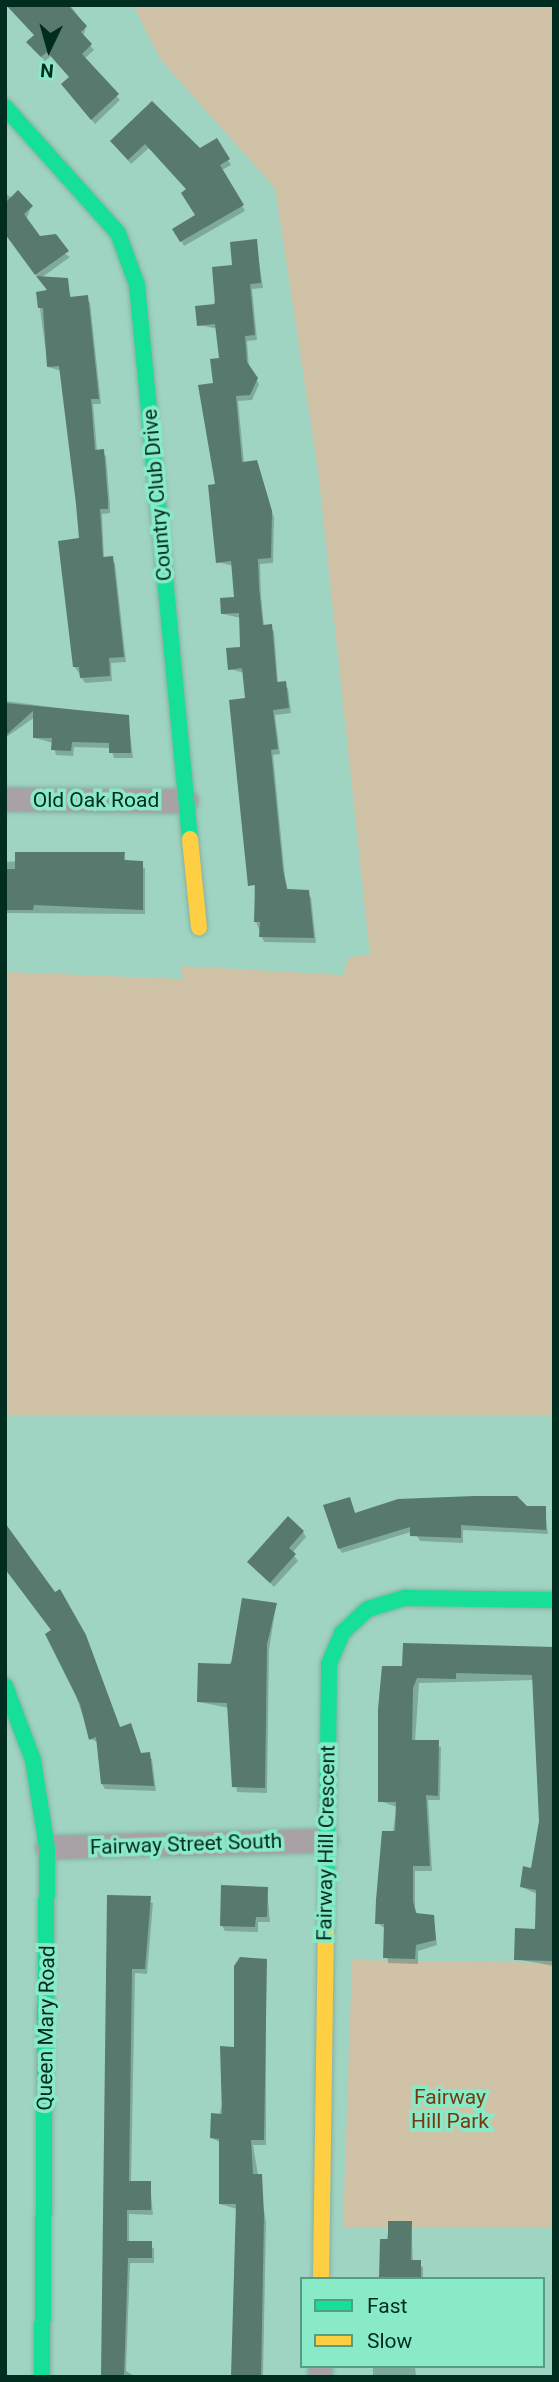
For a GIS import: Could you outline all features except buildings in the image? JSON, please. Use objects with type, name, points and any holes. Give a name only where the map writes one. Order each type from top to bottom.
[{"type":"street","name":"Country Club Drive","points":[[5,107],[111,223],[137,285],[199,929]]},
{"type":"street","name":"Old Oak Road","points":[[5,799],[187,802]]},
{"type":"street","name":"Fairway Hill Crescent","points":[[321,2277],[330,1664],[342,1633],[368,1609],[405,1598],[554,1600]]},
{"type":"street","name":"Queen Mary Road","points":[[5,1686],[33,1760],[47,1847],[42,2377]]},
{"type":"street","name":"Fairway Street South","points":[[47,1847],[326,1840]]},
{"type":"green space","points":[[133,5],[554,5],[554,1416],[5,1415],[5,972],[183,979],[181,966],[343,975],[349,957],[370,955],[318,470],[275,188],[161,60]]},
{"type":"green space","name":"Fairway Hill Park","points":[[352,1960],[554,1963],[554,2228],[343,2228]]},
{"type":"traffic: fast","points":[[5,107],[118,233],[137,285],[190,839]]},
{"type":"traffic: fast","points":[[326,1919],[329,1664],[342,1633],[368,1609],[405,1598],[554,1600]]},
{"type":"traffic: fast","points":[[5,1686],[33,1760],[47,1847],[42,2377]]},
{"type":"traffic: slow","points":[[190,839],[199,928]]},
{"type":"traffic: slow","points":[[321,2277],[326,1919]]}]
